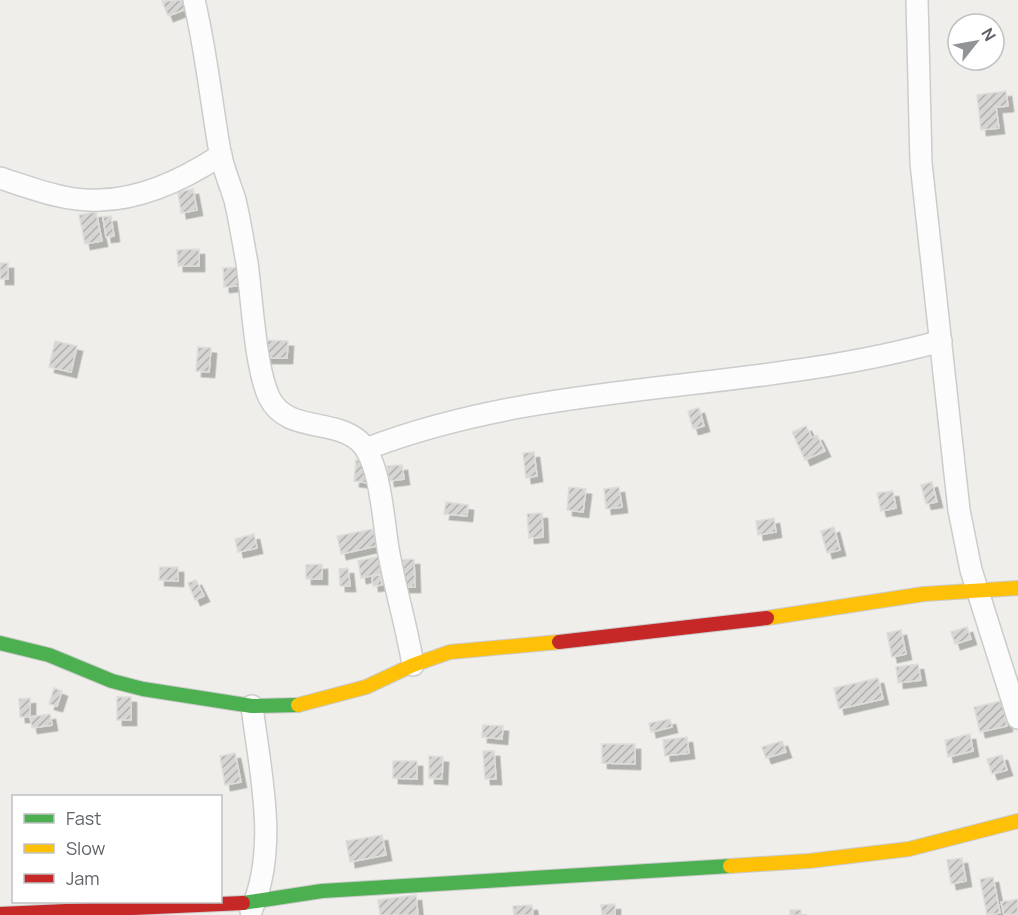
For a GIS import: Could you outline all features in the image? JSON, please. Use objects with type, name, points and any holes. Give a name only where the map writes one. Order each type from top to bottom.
[{"type":"street","points":[[194,0],[205,43],[221,155],[243,237],[262,372],[268,396],[276,408],[289,419],[352,436],[366,449],[377,485],[389,555],[405,618],[413,665]]},
{"type":"street","points":[[917,0],[921,163],[958,510],[967,552],[996,656],[1018,718]]},
{"type":"street","points":[[0,178],[49,194],[98,201],[125,197],[165,184],[195,172],[221,155]]},
{"type":"street","points":[[366,449],[392,439],[510,410],[860,362],[941,341]]},
{"type":"street","points":[[0,643],[49,655],[127,685],[252,706],[296,706],[366,687],[413,665],[450,652],[526,646],[772,617],[924,594],[1018,588]]},
{"type":"street","points":[[252,706],[266,837],[264,871],[253,909]]},
{"type":"street","points":[[0,914],[253,909],[322,891],[868,855],[909,849],[1018,821]]},
{"type":"building","points":[[186,0],[189,8],[168,16],[162,1]]},
{"type":"building","points":[[1006,91],[1008,106],[996,107],[999,128],[981,130],[977,95]]},
{"type":"building","points":[[193,189],[197,210],[181,213],[178,192]]},
{"type":"building","points":[[96,212],[102,241],[85,244],[79,215]]},
{"type":"building","points":[[111,216],[114,236],[106,237],[103,217]]},
{"type":"building","points":[[199,249],[199,266],[178,266],[177,250]]},
{"type":"building","points":[[0,263],[8,263],[8,279],[0,279]]},
{"type":"building","points":[[247,267],[248,285],[224,287],[223,268]]},
{"type":"building","points":[[264,340],[288,341],[287,358],[264,358]]},
{"type":"building","points":[[55,341],[77,346],[71,372],[49,367]]},
{"type":"building","points":[[198,347],[211,348],[209,372],[196,371]]},
{"type":"building","points":[[699,408],[704,426],[693,429],[688,411]]},
{"type":"building","points":[[806,426],[812,438],[817,435],[825,451],[805,460],[792,432]]},
{"type":"building","points":[[534,452],[537,476],[526,478],[523,453]]},
{"type":"building","points":[[356,460],[371,462],[368,483],[354,481]]},
{"type":"building","points":[[402,465],[404,479],[389,481],[387,466]]},
{"type":"building","points":[[932,482],[937,502],[926,504],[921,485]]},
{"type":"building","points":[[569,487],[586,489],[583,512],[567,510]]},
{"type":"building","points":[[619,487],[622,507],[606,509],[604,489]]},
{"type":"building","points":[[893,491],[896,508],[881,511],[877,493]]},
{"type":"building","points":[[446,502],[468,505],[467,516],[444,514]]},
{"type":"building","points":[[542,513],[543,537],[529,538],[527,514]]},
{"type":"building","points":[[774,518],[776,532],[758,535],[756,521]]},
{"type":"building","points":[[834,527],[840,550],[827,553],[821,531]]},
{"type":"building","points":[[373,529],[377,546],[341,554],[337,536]]},
{"type":"building","points":[[254,534],[257,548],[238,552],[235,539]]},
{"type":"building","points":[[380,556],[384,573],[361,578],[358,561]]},
{"type":"building","points":[[414,559],[415,587],[401,587],[399,560]]},
{"type":"building","points":[[322,564],[322,579],[306,579],[306,565]]},
{"type":"building","points":[[160,567],[178,567],[178,581],[159,580]]},
{"type":"building","points":[[348,568],[350,586],[340,586],[339,569]]},
{"type":"building","points":[[381,575],[382,585],[373,586],[372,576]]},
{"type":"building","points":[[196,580],[204,596],[195,600],[188,583]]},
{"type":"building","points":[[967,627],[971,639],[955,644],[951,632]]},
{"type":"building","points":[[901,630],[906,654],[892,657],[887,633]]},
{"type":"building","points":[[918,664],[921,680],[898,683],[896,667]]},
{"type":"building","points":[[878,678],[883,699],[839,709],[834,688]]},
{"type":"building","points":[[54,688],[62,691],[57,706],[49,704]]},
{"type":"building","points":[[117,697],[131,697],[131,720],[117,720]]},
{"type":"building","points":[[30,698],[30,717],[20,717],[19,699]]},
{"type":"building","points":[[1002,701],[1007,726],[980,732],[974,707]]},
{"type":"building","points":[[50,714],[52,725],[32,728],[30,717]]},
{"type":"building","points":[[670,719],[672,727],[651,732],[649,723]]},
{"type":"building","points":[[483,725],[503,726],[502,739],[482,737]]},
{"type":"building","points":[[970,734],[973,751],[948,757],[945,740]]},
{"type":"building","points":[[687,737],[689,753],[665,756],[663,740]]},
{"type":"building","points":[[782,741],[786,752],[766,758],[762,747]]},
{"type":"building","points":[[602,744],[635,744],[635,764],[602,763]]},
{"type":"building","points":[[483,751],[494,751],[496,779],[485,779]]},
{"type":"building","points":[[235,753],[241,782],[225,785],[220,756]]},
{"type":"building","points":[[1002,755],[1007,770],[992,774],[987,759]]},
{"type":"building","points":[[429,756],[443,757],[442,779],[429,778]]},
{"type":"building","points":[[393,761],[417,761],[417,779],[393,778]]},
{"type":"building","points":[[382,835],[386,855],[350,862],[346,841]]},
{"type":"building","points":[[962,858],[966,881],[951,884],[947,860]]},
{"type":"building","points":[[993,877],[1000,913],[987,915],[980,879]]},
{"type":"building","points":[[416,895],[418,915],[380,915],[378,900]]},
{"type":"building","points":[[1018,899],[1018,914],[1004,915],[1001,902]]},
{"type":"building","points":[[615,904],[615,915],[602,915],[601,905]]},
{"type":"building","points":[[532,905],[533,915],[514,915],[513,906]]},
{"type":"building","points":[[790,910],[801,910],[801,915],[790,915]]},
{"type":"traffic: fast","points":[[0,643],[49,655],[112,681],[143,689],[252,706],[298,705]]},
{"type":"traffic: fast","points":[[243,903],[322,891],[730,866]]},
{"type":"traffic: slow","points":[[767,618],[924,594],[1018,588]]},
{"type":"traffic: slow","points":[[298,705],[366,687],[413,665],[450,652],[559,642]]},
{"type":"traffic: slow","points":[[730,866],[809,861],[909,849],[1018,821]]},
{"type":"traffic: jam","points":[[559,642],[767,618]]},
{"type":"traffic: jam","points":[[0,914],[243,903]]}]
